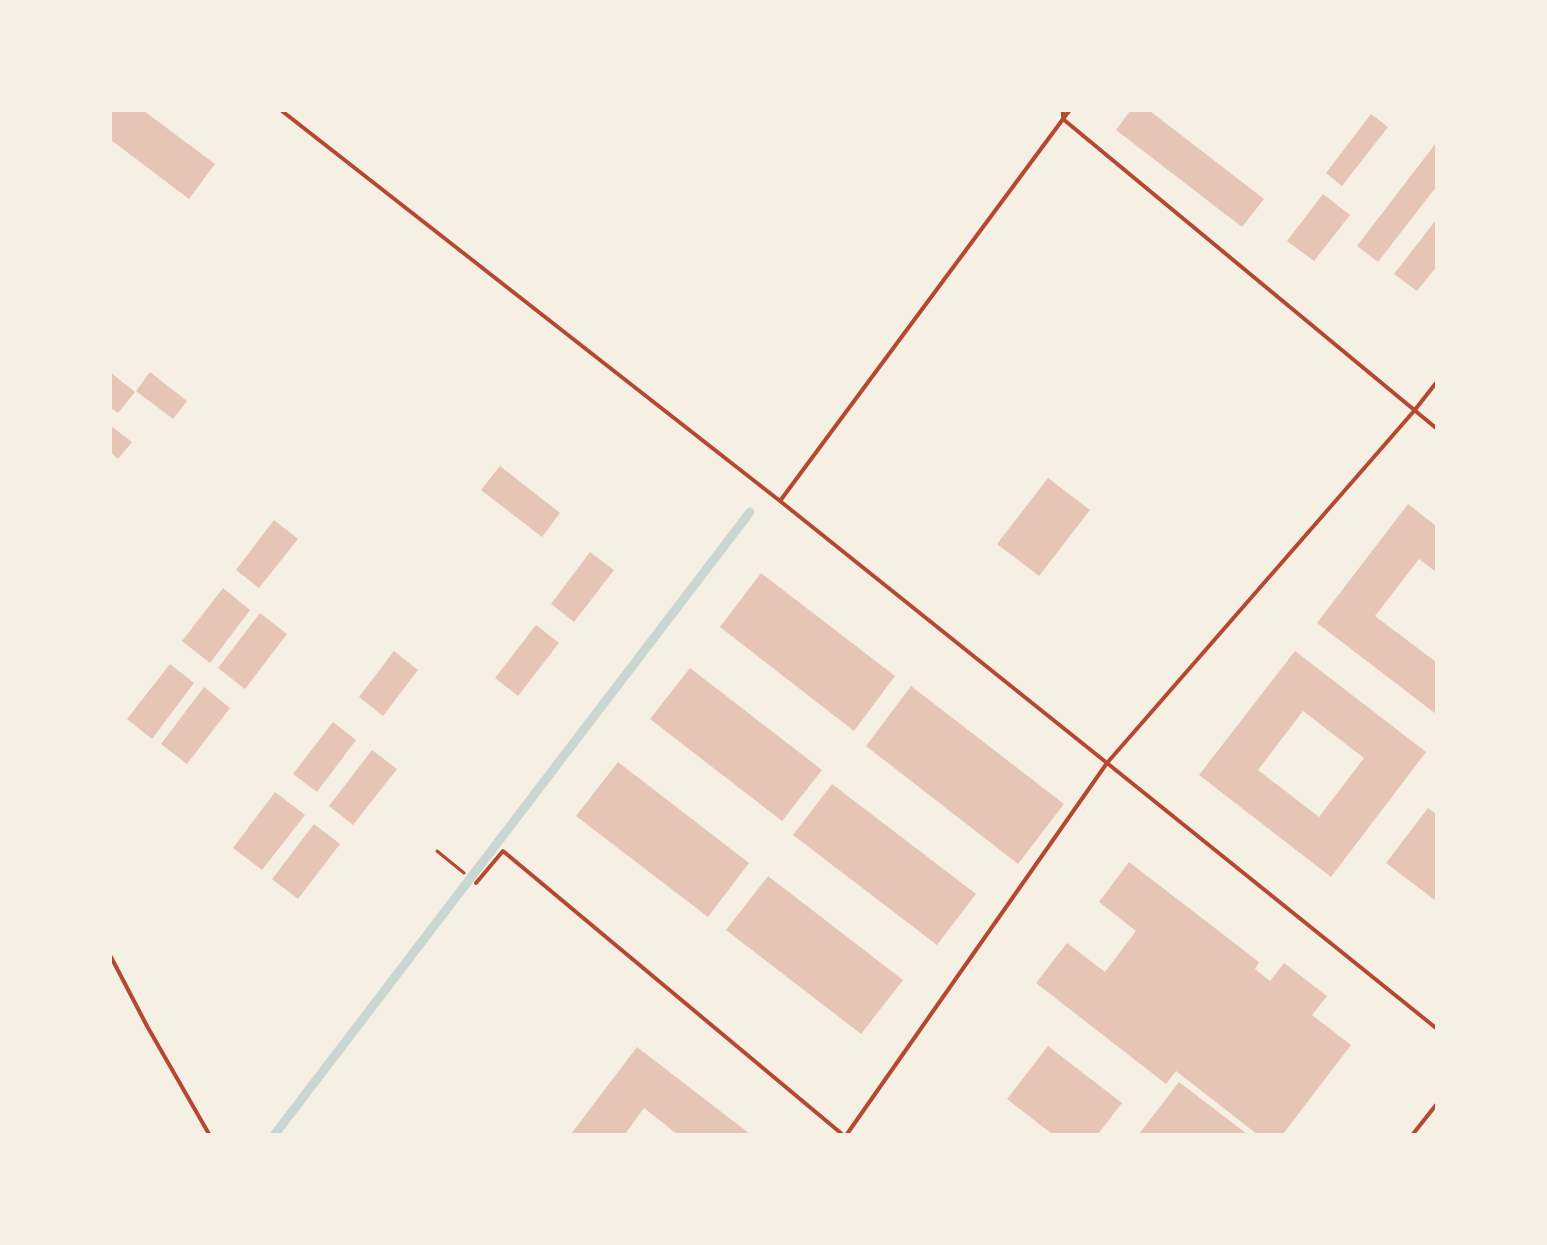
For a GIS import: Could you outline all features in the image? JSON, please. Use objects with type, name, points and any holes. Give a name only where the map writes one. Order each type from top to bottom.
[{"type":"lane","points":[[282,111],[780,502],[1436,1028]]},
{"type":"lane","points":[[1063,111],[1063,119]]},
{"type":"lane","points":[[780,502],[1069,111]]},
{"type":"lane","points":[[1063,119],[1436,428]]},
{"type":"lane","points":[[847,1134],[1107,763],[1414,411],[1436,383]]},
{"type":"lane","points":[[476,883],[503,851],[842,1134]]},
{"type":"lane","points":[[111,958],[147,1026],[209,1134]]},
{"type":"lane","points":[[1413,1134],[1436,1105]]},
{"type":"path","points":[[437,851],[476,883]]},
{"type":"building","points":[[111,111],[144,111],[215,164],[189,199],[111,140]]},
{"type":"building","points":[[1130,111],[1150,111],[1264,199],[1242,227],[1116,130]]},
{"type":"building","points":[[1371,114],[1388,127],[1342,186],[1326,173]]},
{"type":"building","points":[[1436,143],[1436,187],[1378,262],[1357,246]]},
{"type":"building","points":[[1323,194],[1350,215],[1314,261],[1287,241]]},
{"type":"building","points":[[1436,220],[1436,267],[1417,291],[1394,274]]},
{"type":"building","points":[[150,372],[187,401],[173,419],[136,391]]},
{"type":"building","points":[[111,373],[135,392],[118,413],[111,408]]},
{"type":"building","points":[[111,426],[132,442],[118,459],[111,453]]},
{"type":"building","points":[[500,466],[560,513],[542,537],[481,490]]},
{"type":"building","points":[[1048,478],[1090,510],[1039,576],[997,544]]},
{"type":"building","points":[[1408,504],[1436,526],[1436,572],[1419,559],[1375,616],[1436,662],[1436,714],[1317,623]]},
{"type":"building","points":[[274,520],[298,539],[259,588],[236,570]]},
{"type":"building","points":[[590,552],[614,570],[574,622],[551,604]]},
{"type":"building","points":[[761,573],[895,676],[854,731],[720,627]]},
{"type":"building","points":[[223,588],[250,610],[210,663],[182,641]]},
{"type":"building","points":[[260,613],[287,634],[245,689],[218,668]]},
{"type":"building","points":[[536,625],[559,643],[518,696],[495,678]]},
{"type":"building","points":[[394,651],[418,670],[383,716],[359,697]]},
{"type":"building","points":[[1295,651],[1426,752],[1331,877],[1199,775]],"holes":[[[1303,711],[1364,758],[1319,817],[1258,770]]]},
{"type":"building","points":[[170,664],[194,683],[152,739],[127,719]]},
{"type":"building","points":[[690,668],[822,770],[782,821],[650,719]]},
{"type":"building","points":[[911,686],[1064,804],[1018,864],[866,746]]},
{"type":"building","points":[[204,687],[230,708],[187,764],[161,744]]},
{"type":"building","points":[[333,722],[356,740],[317,792],[293,774]]},
{"type":"building","points":[[372,750],[397,769],[353,825],[329,806]]},
{"type":"building","points":[[618,762],[749,863],[708,917],[576,816]]},
{"type":"building","points":[[832,784],[976,894],[937,945],[793,835]]},
{"type":"building","points":[[275,792],[305,815],[262,870],[233,848]]},
{"type":"building","points":[[1428,808],[1436,814],[1436,901],[1386,863]]},
{"type":"building","points":[[314,824],[340,844],[298,899],[272,879]]},
{"type":"building","points":[[1129,862],[1259,962],[1255,969],[1270,981],[1284,963],[1327,996],[1312,1015],[1351,1045],[1283,1134],[1257,1134],[1176,1071],[1166,1084],[1036,983],[1067,943],[1105,972],[1136,931],[1099,902]]},
{"type":"building","points":[[768,876],[903,980],[861,1034],[726,930]]},
{"type":"building","points":[[1048,1046],[1122,1103],[1098,1134],[1052,1134],[1007,1099]]},
{"type":"building","points":[[637,1047],[750,1134],[677,1134],[644,1108],[625,1134],[571,1134]]},
{"type":"building","points":[[1179,1082],[1247,1134],[1139,1134]]},
{"type":"waterway","points":[[275,1134],[750,512]]}]
